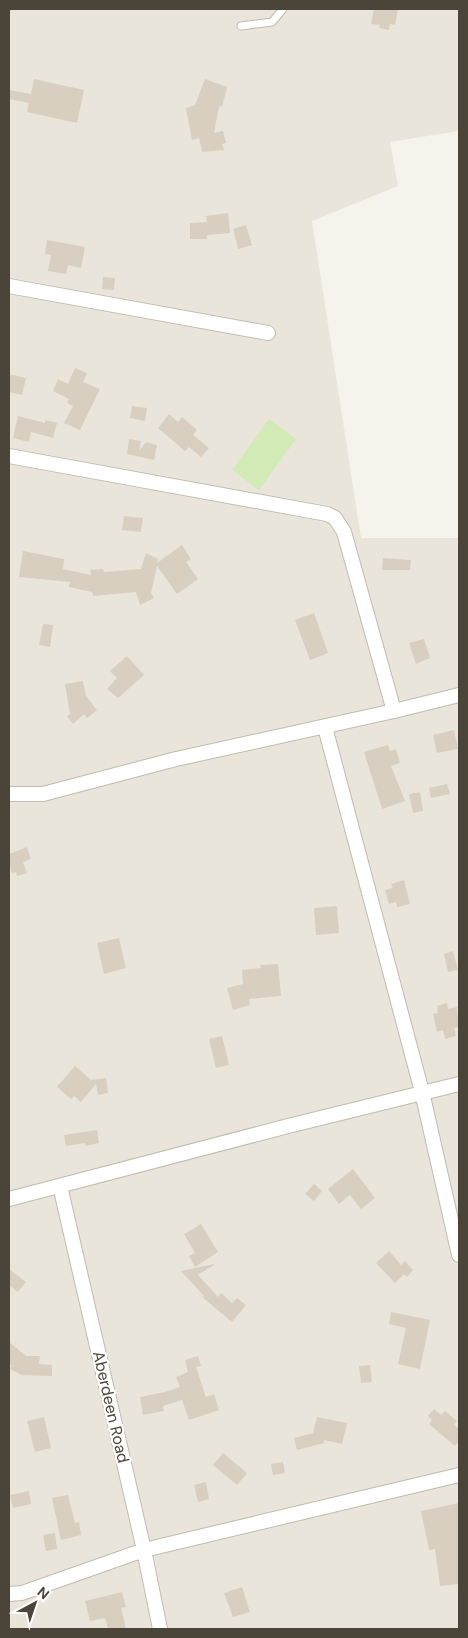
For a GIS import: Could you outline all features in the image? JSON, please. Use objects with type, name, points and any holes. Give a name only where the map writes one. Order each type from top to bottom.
[{"type":"street","points":[[9,286],[268,333]]},
{"type":"street","points":[[9,456],[327,514],[335,518],[344,532],[394,711]]},
{"type":"street","points":[[9,794],[43,794],[176,759],[325,727],[459,695]]},
{"type":"street","points":[[325,727],[422,1092],[459,1254]]},
{"type":"street","points":[[9,1199],[459,1084]]},
{"type":"street","name":"Aberdeen Road","points":[[60,1186],[144,1550],[160,1629]]},
{"type":"street","points":[[9,1594],[22,1594],[144,1550],[459,1475]]},
{"type":"lane","points":[[241,26],[272,22],[283,9]]},
{"type":"shaded area","points":[[9,9],[459,9],[459,131],[390,142],[398,186],[312,221],[361,538],[459,538],[459,1629],[9,1629]]},
{"type":"green space","points":[[269,419],[296,439],[259,490],[232,470]]},
{"type":"building","points":[[374,9],[398,9],[395,25],[390,24],[389,30],[379,28],[380,25],[371,24]]},
{"type":"building","points":[[34,79],[84,90],[77,123],[27,112],[29,103],[9,99],[9,90],[31,94]]},
{"type":"building","points":[[205,79],[227,87],[222,107],[219,106],[214,133],[223,131],[226,143],[222,144],[224,150],[202,152],[199,138],[192,140],[186,108],[195,105]]},
{"type":"building","points":[[228,213],[230,233],[207,235],[207,239],[190,239],[190,223],[207,222],[206,216]]},
{"type":"building","points":[[246,225],[252,245],[238,249],[233,229]]},
{"type":"building","points":[[47,240],[85,247],[81,268],[68,265],[66,274],[48,271],[51,255],[45,254]]},
{"type":"building","points":[[103,277],[115,278],[114,290],[102,289]]},
{"type":"building","points":[[75,368],[87,373],[83,382],[100,389],[80,430],[64,423],[73,406],[67,403],[69,399],[53,391],[58,379],[68,384]]},
{"type":"building","points":[[9,374],[26,378],[22,395],[9,392]]},
{"type":"building","points":[[132,406],[147,408],[145,421],[130,418]]},
{"type":"building","points":[[169,414],[178,422],[182,417],[197,430],[193,435],[209,448],[201,457],[189,447],[185,451],[158,428]]},
{"type":"building","points":[[18,416],[45,423],[45,420],[57,423],[53,438],[31,432],[29,442],[13,438]]},
{"type":"building","points":[[129,439],[141,441],[139,451],[146,442],[157,445],[154,460],[127,454]]},
{"type":"building","points":[[124,516],[143,518],[141,532],[122,530]]},
{"type":"building","points":[[182,545],[191,559],[186,562],[198,579],[177,594],[157,566],[151,593],[154,598],[140,605],[136,592],[93,596],[92,592],[69,587],[70,582],[19,577],[23,551],[64,559],[63,569],[91,575],[90,570],[103,569],[104,572],[141,569],[146,553],[158,559],[157,563]]},
{"type":"building","points":[[383,558],[411,560],[410,570],[382,570]]},
{"type":"building","points":[[314,613],[328,653],[310,660],[295,620]]},
{"type":"building","points":[[43,624],[53,625],[50,647],[39,645]]},
{"type":"building","points":[[424,639],[430,658],[416,664],[409,643]]},
{"type":"building","points":[[127,656],[144,675],[118,698],[107,689],[117,678],[110,671]]},
{"type":"building","points":[[83,681],[86,696],[97,710],[87,718],[84,714],[73,724],[67,716],[70,714],[65,684]]},
{"type":"building","points":[[454,730],[458,749],[437,753],[433,735]]},
{"type":"building","points":[[388,745],[390,751],[396,749],[400,763],[391,766],[405,801],[382,809],[364,752]]},
{"type":"building","points":[[447,784],[450,794],[431,798],[429,788]]},
{"type":"building","points":[[420,792],[423,811],[413,813],[409,794]]},
{"type":"building","points":[[27,847],[31,859],[23,862],[27,873],[17,876],[16,872],[12,873],[9,854]]},
{"type":"building","points":[[404,880],[410,904],[397,907],[396,902],[389,904],[385,890],[393,888],[391,884]]},
{"type":"building","points":[[337,906],[339,933],[316,935],[314,908]]},
{"type":"building","points":[[119,938],[126,968],[104,974],[97,943]]},
{"type":"building","points":[[453,951],[458,970],[448,972],[444,954]]},
{"type":"building","points":[[278,964],[281,996],[249,999],[250,1005],[233,1010],[227,988],[243,984],[242,970],[261,968],[260,965]]},
{"type":"building","points":[[447,1003],[448,1009],[457,1007],[459,1027],[454,1028],[456,1036],[445,1039],[443,1030],[437,1032],[433,1014],[438,1013],[437,1006]]},
{"type":"building","points":[[222,1036],[229,1065],[216,1068],[209,1039]]},
{"type":"building","points":[[75,1066],[91,1080],[106,1078],[108,1093],[98,1095],[96,1084],[81,1102],[74,1096],[71,1099],[57,1087]]},
{"type":"building","points":[[97,1130],[99,1143],[86,1146],[85,1143],[66,1146],[64,1135]]},
{"type":"building","points":[[353,1169],[375,1198],[361,1209],[350,1195],[339,1204],[328,1189]]},
{"type":"building","points":[[314,1184],[322,1191],[314,1201],[305,1194]]},
{"type":"building","points":[[201,1224],[218,1252],[195,1267],[189,1256],[195,1253],[184,1234]]},
{"type":"building","points":[[389,1251],[401,1265],[405,1261],[413,1270],[407,1277],[404,1274],[395,1283],[376,1263]]},
{"type":"building","points":[[214,1264],[198,1275],[218,1297],[221,1293],[232,1303],[237,1298],[246,1305],[232,1322],[202,1297],[204,1296],[181,1271]]},
{"type":"building","points":[[9,1269],[26,1282],[18,1292],[9,1285]]},
{"type":"building","points":[[391,1312],[430,1320],[420,1369],[398,1364],[406,1328],[389,1324]]},
{"type":"building","points":[[9,1342],[26,1356],[40,1356],[39,1364],[52,1365],[52,1376],[22,1375],[10,1369],[12,1366],[9,1363]]},
{"type":"building","points":[[198,1356],[201,1366],[196,1367],[206,1397],[214,1394],[219,1410],[189,1420],[182,1400],[163,1406],[164,1411],[143,1415],[140,1397],[180,1387],[176,1377],[188,1372],[185,1360]]},
{"type":"building","points":[[370,1365],[372,1382],[361,1383],[359,1366]]},
{"type":"building","points":[[434,1409],[441,1415],[445,1411],[457,1421],[454,1425],[459,1429],[459,1441],[455,1446],[429,1424],[432,1420],[428,1416]]},
{"type":"building","points":[[44,1417],[51,1448],[35,1452],[27,1421]]},
{"type":"building","points":[[317,1417],[347,1423],[342,1444],[324,1440],[324,1443],[297,1450],[294,1438],[313,1433]]},
{"type":"building","points":[[223,1453],[247,1473],[237,1485],[213,1465]]},
{"type":"building","points":[[283,1462],[285,1473],[273,1475],[271,1464]]},
{"type":"building","points":[[206,1482],[209,1499],[198,1502],[194,1485]]},
{"type":"building","points":[[29,1491],[31,1504],[13,1508],[10,1495]]},
{"type":"building","points":[[68,1495],[75,1523],[79,1522],[81,1535],[61,1540],[52,1498]]},
{"type":"building","points":[[459,1503],[459,1584],[440,1586],[435,1549],[429,1550],[421,1511]]},
{"type":"building","points":[[55,1533],[57,1549],[46,1551],[43,1535]]},
{"type":"building","points":[[242,1587],[250,1612],[233,1617],[224,1593]]},
{"type":"building","points":[[122,1592],[126,1607],[121,1608],[126,1628],[108,1629],[105,1618],[90,1621],[85,1601]]}]
